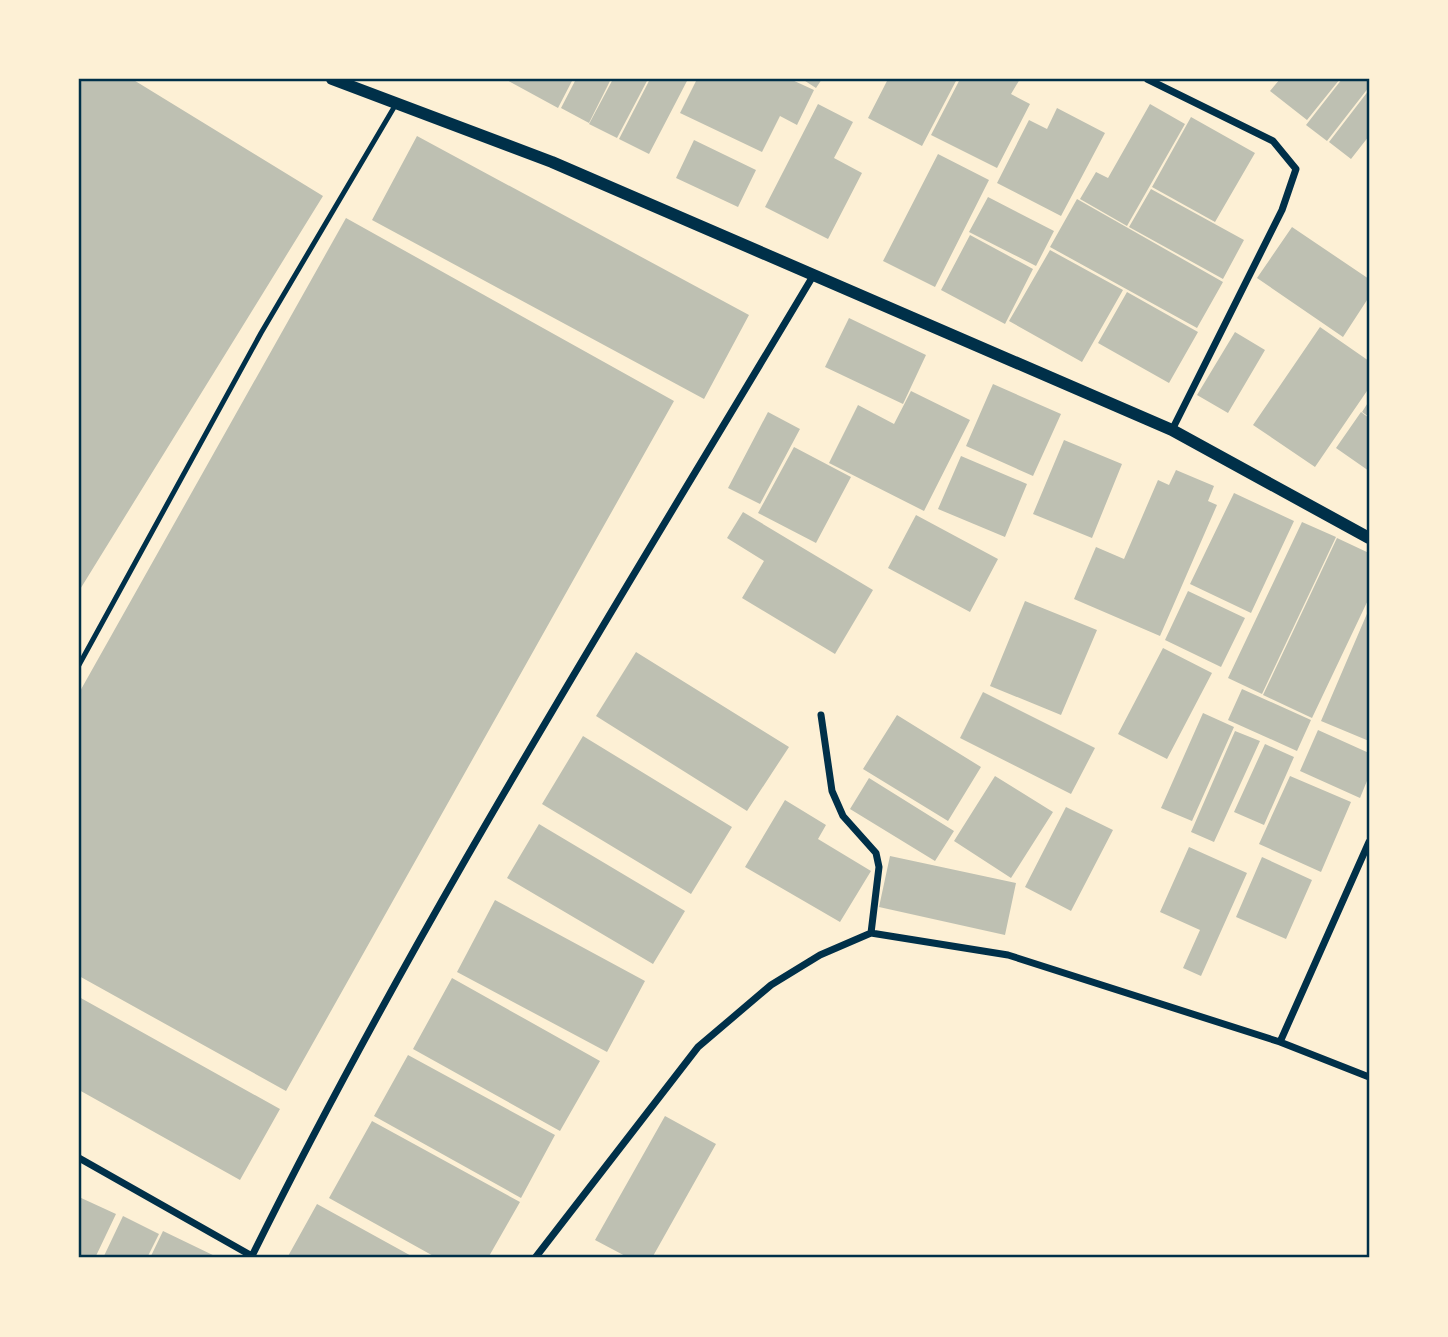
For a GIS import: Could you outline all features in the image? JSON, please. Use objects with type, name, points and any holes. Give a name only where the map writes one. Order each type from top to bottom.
[{"type":"street","points":[[332,79],[552,162],[1172,430],[1369,538]]},
{"type":"street","points":[[1147,79],[1273,141],[1296,169],[1282,210],[1172,430]]},
{"type":"street","points":[[79,1158],[253,1258],[356,1054],[478,839],[813,276]]},
{"type":"street","points":[[821,715],[832,791],[843,816],[876,853],[879,867],[871,933]]},
{"type":"street","points":[[1280,1042],[1369,842]]},
{"type":"street","points":[[535,1258],[698,1047],[771,985],[820,956],[871,933],[1008,955],[1280,1042],[1369,1077]]},
{"type":"lane","points":[[79,665],[261,333],[397,103]]},
{"type":"building","points":[[79,79],[132,79],[323,196],[79,591]]},
{"type":"building","points":[[505,79],[573,79],[558,108]]},
{"type":"building","points":[[576,79],[611,79],[589,123],[561,108]]},
{"type":"building","points":[[613,79],[648,79],[617,138],[589,124]]},
{"type":"building","points":[[650,79],[688,79],[649,154],[619,139]]},
{"type":"building","points":[[697,79],[790,79],[814,90],[797,125],[780,116],[762,152],[680,113]]},
{"type":"building","points":[[802,79],[822,79],[816,88]]},
{"type":"building","points":[[888,79],[957,79],[922,146],[868,118]]},
{"type":"building","points":[[960,79],[1020,79],[1011,94],[1030,104],[997,168],[931,135]]},
{"type":"building","points":[[1280,79],[1340,79],[1307,120],[1270,91]]},
{"type":"building","points":[[1342,79],[1369,79],[1369,87],[1327,141],[1306,125]]},
{"type":"building","points":[[1369,90],[1369,136],[1351,159],[1329,142]]},
{"type":"building","points":[[818,104],[853,122],[834,158],[862,173],[828,239],[765,207]]},
{"type":"building","points":[[1150,104],[1185,124],[1127,226],[1080,199],[1096,172],[1108,178]]},
{"type":"building","points":[[1057,108],[1105,133],[1061,216],[997,183],[1029,120],[1047,129]]},
{"type":"building","points":[[1191,117],[1255,153],[1215,222],[1152,187]]},
{"type":"building","points":[[417,136],[749,315],[704,399],[372,220]]},
{"type":"building","points":[[694,140],[756,170],[738,207],[676,178]]},
{"type":"building","points":[[938,154],[989,180],[935,287],[883,261]]},
{"type":"building","points":[[1151,189],[1244,240],[1223,279],[1129,227]]},
{"type":"building","points":[[988,197],[1054,231],[1036,266],[969,232]]},
{"type":"building","points":[[1077,199],[1223,282],[1197,328],[1050,247]]},
{"type":"building","points":[[346,218],[674,401],[286,1091],[79,976],[79,693]]},
{"type":"building","points":[[1292,227],[1369,279],[1369,297],[1343,337],[1257,278]]},
{"type":"building","points":[[970,235],[1033,269],[1005,324],[941,290]]},
{"type":"building","points":[[1050,250],[1123,290],[1082,362],[1009,321]]},
{"type":"building","points":[[1127,292],[1198,332],[1169,383],[1098,343]]},
{"type":"building","points":[[849,318],[926,355],[903,404],[825,367]]},
{"type":"building","points":[[1320,327],[1369,361],[1369,388],[1315,467],[1253,425]]},
{"type":"building","points":[[1235,332],[1265,350],[1228,413],[1197,395]]},
{"type":"building","points":[[993,384],[1061,414],[1033,476],[966,446]]},
{"type":"building","points":[[911,391],[970,420],[924,511],[829,463],[858,405],[894,424]]},
{"type":"building","points":[[1369,401],[1369,417],[1362,412]]},
{"type":"building","points":[[768,412],[800,429],[760,504],[728,488]]},
{"type":"building","points":[[1361,412],[1369,418],[1369,471],[1336,448]]},
{"type":"building","points":[[1064,440],[1122,464],[1092,538],[1033,514]]},
{"type":"building","points":[[794,447],[851,477],[816,543],[758,513]]},
{"type":"building","points":[[961,456],[1027,484],[1005,537],[938,509]]},
{"type":"building","points":[[1176,470],[1214,486],[1208,501],[1217,505],[1160,636],[1074,599],[1096,547],[1124,559],[1158,480],[1169,485]]},
{"type":"building","points":[[1234,493],[1294,521],[1251,613],[1190,584]]},
{"type":"building","points":[[743,512],[873,590],[835,654],[742,598],[764,561],[727,538]]},
{"type":"building","points":[[916,515],[998,559],[970,612],[888,568]]},
{"type":"building","points":[[1302,522],[1336,537],[1262,694],[1228,678]]},
{"type":"building","points":[[1337,538],[1369,553],[1369,598],[1312,718],[1263,695]]},
{"type":"building","points":[[1188,591],[1245,618],[1221,667],[1165,640]]},
{"type":"building","points":[[1025,601],[1097,630],[1061,715],[990,686]]},
{"type":"building","points":[[1369,609],[1369,741],[1321,721]]},
{"type":"building","points":[[1163,648],[1212,673],[1167,759],[1118,734]]},
{"type":"building","points":[[636,652],[789,747],[747,811],[596,716]]},
{"type":"building","points":[[1242,689],[1311,720],[1297,751],[1228,720]]},
{"type":"building","points":[[983,692],[1095,748],[1071,794],[960,738]]},
{"type":"building","points":[[1203,713],[1234,727],[1192,821],[1161,808]]},
{"type":"building","points":[[897,715],[981,767],[948,821],[863,769]]},
{"type":"building","points":[[1318,730],[1369,753],[1369,776],[1360,798],[1300,771]]},
{"type":"building","points":[[1235,731],[1260,741],[1214,842],[1191,832]]},
{"type":"building","points":[[583,736],[732,827],[691,894],[542,804]]},
{"type":"building","points":[[1265,744],[1294,757],[1264,825],[1234,812]]},
{"type":"building","points":[[995,776],[1053,812],[1011,878],[954,841]]},
{"type":"building","points":[[1290,776],[1351,802],[1321,872],[1259,844]]},
{"type":"building","points":[[869,778],[954,831],[935,861],[850,809]]},
{"type":"building","points":[[785,800],[826,825],[818,839],[871,871],[840,922],[745,867]]},
{"type":"building","points":[[1066,807],[1113,830],[1071,911],[1025,887]]},
{"type":"building","points":[[539,824],[685,911],[653,964],[507,878]]},
{"type":"building","points":[[1189,847],[1247,873],[1201,976],[1183,968],[1200,930],[1160,912]]},
{"type":"building","points":[[890,856],[1016,883],[1005,935],[879,907]]},
{"type":"building","points":[[1262,857],[1312,880],[1286,939],[1236,917]]},
{"type":"building","points":[[495,900],[645,981],[607,1052],[457,972]]},
{"type":"building","points":[[452,978],[600,1061],[560,1131],[413,1049]]},
{"type":"building","points":[[79,997],[280,1109],[240,1180],[79,1090]]},
{"type":"building","points":[[408,1055],[555,1135],[521,1198],[374,1116]]},
{"type":"building","points":[[665,1116],[716,1144],[652,1258],[629,1258],[595,1240]]},
{"type":"building","points":[[372,1121],[520,1202],[488,1258],[437,1258],[329,1198]]},
{"type":"building","points":[[79,1197],[116,1214],[95,1258],[79,1258]]},
{"type":"building","points":[[317,1204],[415,1258],[287,1258]]},
{"type":"building","points":[[123,1216],[159,1234],[147,1258],[103,1258]]},
{"type":"building","points":[[163,1231],[219,1258],[150,1258]]}]
